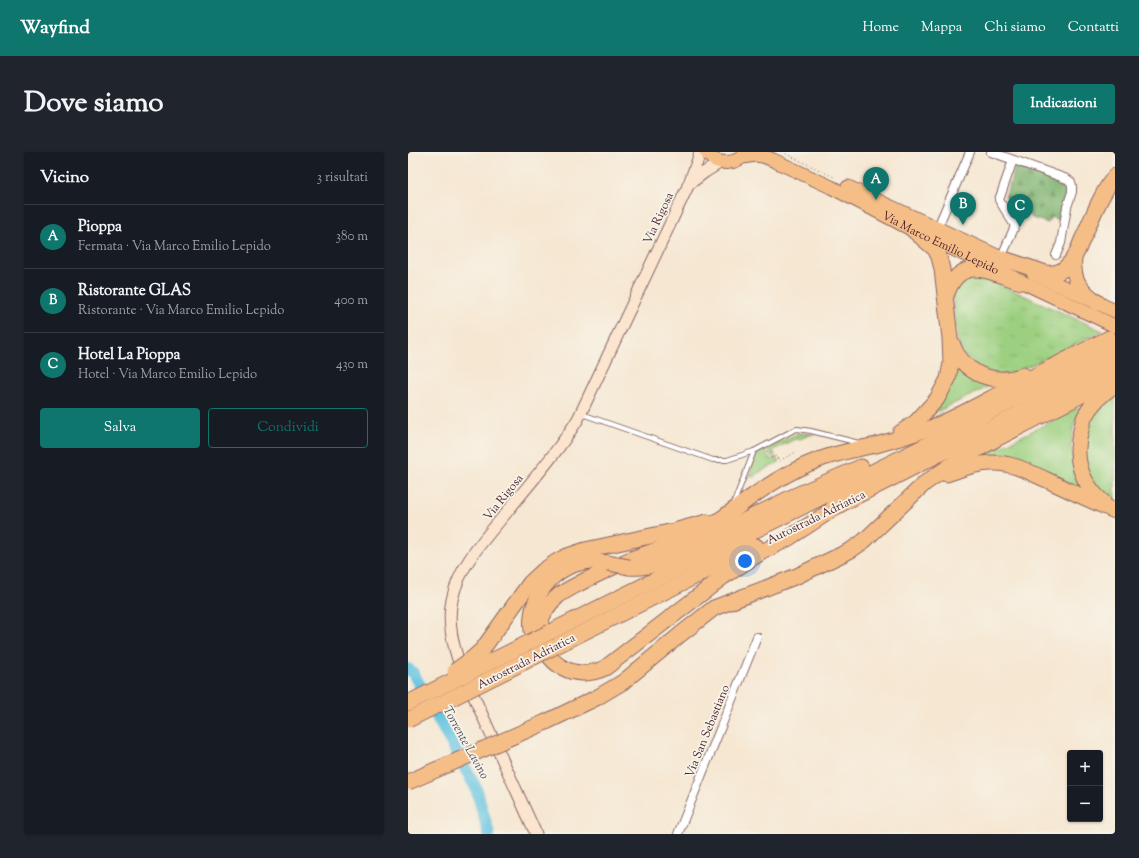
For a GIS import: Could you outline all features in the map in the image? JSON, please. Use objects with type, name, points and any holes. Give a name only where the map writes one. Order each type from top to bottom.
[{"type":"highway","points":[[1002,258],[1040,272],[1052,274],[1060,272],[1074,257],[1107,186],[1115,176]]},
{"type":"highway","points":[[878,444],[916,422],[937,399],[948,379],[950,370],[950,338],[946,297],[938,252],[913,230]]},
{"type":"highway","points":[[1074,257],[1076,280],[1081,288],[1098,303]]},
{"type":"highway","points":[[946,297],[949,286],[957,276],[969,269],[981,269],[1021,282]]},
{"type":"highway","points":[[950,338],[956,353],[970,368],[989,378],[1005,380],[1019,376],[1113,334]]},
{"type":"highway","points":[[841,504],[789,538],[762,552],[723,577],[605,668],[589,673],[580,673],[567,670],[555,663],[543,646],[540,635],[540,627],[545,610],[557,596],[567,590],[641,555],[693,536],[711,526],[765,487],[816,460],[834,454],[878,444],[933,427],[959,415],[1113,334]]},
{"type":"highway","name":"Autostrada Adriatica","points":[[408,704],[953,432],[991,411],[1113,334]]},
{"type":"highway","name":"Autostrada Adriatica","points":[[408,720],[841,504],[1115,365]]},
{"type":"highway","points":[[953,432],[867,464],[792,497],[659,563],[648,567],[638,568],[608,562],[590,561],[572,566],[556,574],[543,588],[534,605],[531,625],[534,644],[538,653],[549,667],[571,679],[582,681],[608,675],[669,628],[714,608],[797,576],[851,550],[864,541],[890,515],[926,483],[957,461],[996,439],[1115,378]]},
{"type":"highway","points":[[1113,510],[1097,497],[1086,483],[1079,465],[1078,448],[1081,427],[1086,415],[1102,395],[1115,384]]},
{"type":"highway","points":[[926,483],[960,469],[982,464],[995,463],[1010,465],[1113,510]]},
{"type":"highway","points":[[408,699],[429,684],[465,665],[482,650],[530,583],[544,570],[559,560],[585,550],[703,523],[730,512]]},
{"type":"highway","points":[[408,782],[546,722],[596,698],[623,682],[714,608]]},
{"type":"main road","name":"Via Rigosa","points":[[536,834],[455,654],[451,637],[451,600],[464,566],[554,455],[581,414],[688,186],[700,152]]},
{"type":"main road","points":[[706,152],[714,159],[721,162]]},
{"type":"main road","name":"Via Marco Emilio Lepido","points":[[776,152],[937,229],[1115,311]]},
{"type":"main road","name":"Via Marco Emilio Lepido","points":[[721,162],[728,163],[736,161],[745,155],[763,156],[831,187],[913,230],[1021,282],[1113,334]]},
{"type":"main road","name":"Via Rigosa","points":[[688,186],[705,172],[721,162]]},
{"type":"street","points":[[937,229],[970,152]]},
{"type":"street","points":[[991,152],[1071,182],[1072,192],[1061,243],[1056,255]]},
{"type":"street","points":[[1002,258],[1015,226],[999,200],[1013,160]]},
{"type":"street","name":"Via San Sebastiano","points":[[678,834],[757,637]]},
{"type":"lane","points":[[581,414],[712,460],[727,460],[754,451],[792,432],[803,429],[859,443],[878,444]]},
{"type":"lane","points":[[730,512],[754,451]]},
{"type":"path","points":[[782,152],[834,177],[842,184]]},
{"type":"path","points":[[764,445],[771,458],[776,456],[779,461],[796,452],[795,451]]},
{"type":"green space","points":[[1016,165],[1068,183],[1063,201],[1062,221],[1051,217],[1048,223],[1032,218],[1017,202],[1005,197]]},
{"type":"green space","points":[[976,274],[1103,331],[1016,372],[1001,375],[983,370],[966,357],[958,343],[952,290],[961,278]]},
{"type":"green space","points":[[954,361],[988,384],[988,387],[932,414]]},
{"type":"green space","points":[[1115,393],[1115,503],[1102,493],[1089,476],[1083,449],[1086,428],[1095,411]]},
{"type":"green space","points":[[1084,405],[1074,424],[1071,448],[1087,491],[997,456],[982,456],[983,454]]},
{"type":"green space","points":[[798,433],[814,434],[798,440],[797,438],[773,450],[775,455],[772,456],[767,448]]},
{"type":"green space","points":[[765,449],[770,460],[776,457],[779,462],[753,477],[749,475],[754,460],[758,454]]},
{"type":"waterway","name":"Torrente Lavino","points":[[408,669],[413,673],[476,788],[489,834]]},
{"type":"place","name":"Pioppa","points":[[876,200]]},
{"type":"place","name":"Ristorante GLAS","points":[[963,225]]},
{"type":"place","name":"Hotel La Pioppa","points":[[1020,227]]}]
